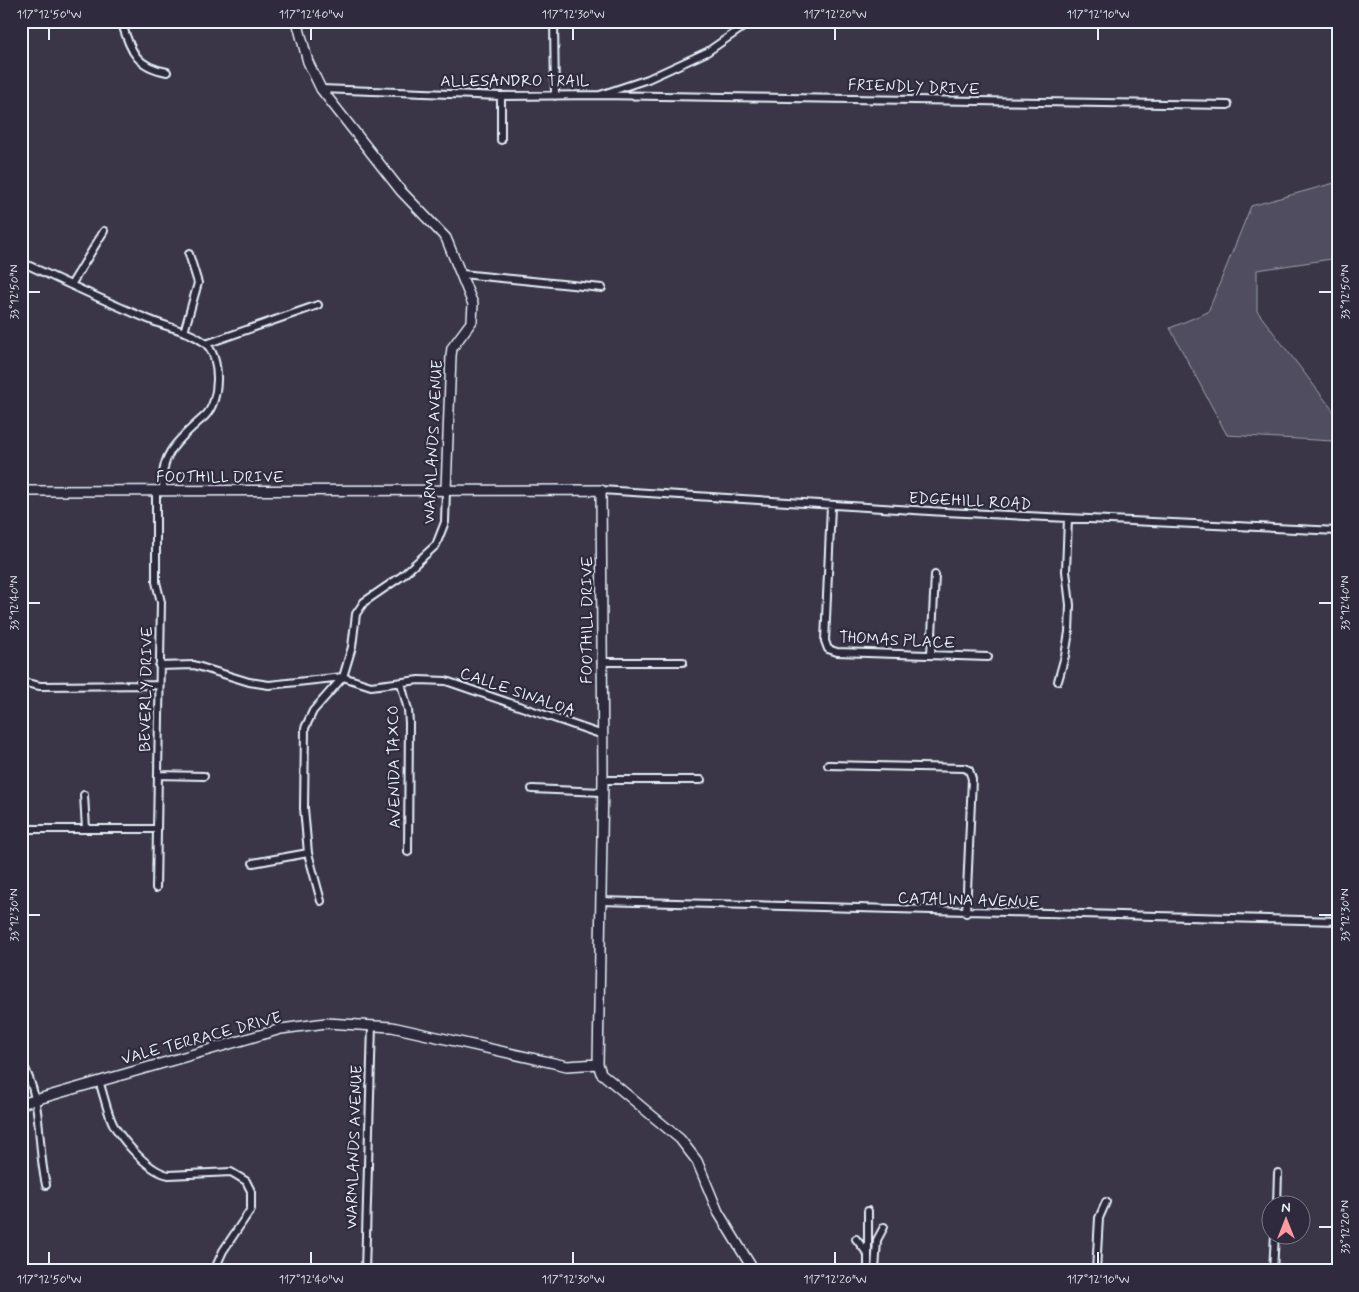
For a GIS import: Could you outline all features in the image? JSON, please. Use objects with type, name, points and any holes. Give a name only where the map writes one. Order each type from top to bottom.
[{"type":"street","points":[[121,21],[132,52],[137,59],[148,68],[167,72]]},
{"type":"street","name":"WARMLANDS AVENUE","points":[[297,21],[308,62],[320,90],[401,191],[424,212],[446,238],[473,304],[472,321],[452,348],[445,522],[436,545],[402,576],[364,602],[356,614],[352,647],[343,677],[313,711],[305,728],[304,808],[308,853],[322,901]]},
{"type":"street","points":[[554,21],[555,96]]},
{"type":"street","name":"ALLESANDRO TRAIL","points":[[320,90],[501,96],[600,95],[648,79],[707,52],[752,21]]},
{"type":"street","name":"FRIENDLY DRIVE","points":[[600,95],[1228,105]]},
{"type":"street","points":[[500,140],[501,96]]},
{"type":"street","points":[[72,285],[104,231]]},
{"type":"street","points":[[184,332],[198,283],[189,254]]},
{"type":"street","points":[[21,262],[154,322],[184,332],[206,344],[318,305]]},
{"type":"street","points":[[462,274],[602,288]]},
{"type":"street","name":"BEVERLY DRIVE","points":[[156,888],[161,602],[156,582],[160,491],[169,451],[210,411],[216,399],[216,370],[210,350],[206,344]]},
{"type":"street","name":"FOOTHILL DRIVE","points":[[21,492],[600,490],[603,780],[598,1064]]},
{"type":"street","name":"EDGEHILL ROAD","points":[[600,490],[831,506],[1338,531]]},
{"type":"street","name":"THOMAS PLACE","points":[[831,506],[825,641],[828,649],[837,652],[988,657]]},
{"type":"street","points":[[1058,682],[1069,632],[1070,605],[1066,571],[1068,519]]},
{"type":"street","points":[[931,655],[935,575]]},
{"type":"street","points":[[601,662],[683,662]]},
{"type":"street","name":"CALLE SINALOA","points":[[159,666],[194,664],[248,682],[269,685],[343,677],[371,686],[419,680],[458,683],[603,735]]},
{"type":"street","points":[[21,682],[40,686],[159,685]]},
{"type":"street","name":"AVENIDA TAXCO","points":[[401,683],[409,716],[408,852]]},
{"type":"street","points":[[828,764],[964,768],[969,770],[972,779],[966,913]]},
{"type":"street","points":[[158,775],[204,776]]},
{"type":"street","points":[[603,780],[701,780]]},
{"type":"street","points":[[532,789],[602,792]]},
{"type":"street","points":[[84,795],[86,829]]},
{"type":"street","points":[[21,829],[156,829]]},
{"type":"street","points":[[253,863],[308,853]]},
{"type":"street","name":"CATALINA AVENUE","points":[[600,901],[966,913],[1338,921]]},
{"type":"street","name":"VALE TERRACE DRIVE","points":[[21,1104],[281,1029],[326,1023],[392,1027],[567,1066],[598,1064]]},
{"type":"street","name":"WARMLANDS AVENUE","points":[[365,1271],[372,1025]]},
{"type":"street","points":[[21,1062],[28,1074],[37,1099],[40,1161],[46,1185]]},
{"type":"street","points":[[598,1064],[601,1073],[680,1139],[697,1161],[718,1212],[754,1271]]},
{"type":"street","points":[[99,1081],[114,1125],[147,1165],[159,1174],[231,1172],[246,1181],[252,1191],[252,1209],[223,1251],[214,1271]]},
{"type":"street","points":[[1277,1194],[1278,1173]]},
{"type":"street","points":[[1096,1271],[1099,1218],[1106,1202]]},
{"type":"street","points":[[868,1211],[868,1271]]},
{"type":"street","points":[[876,1271],[877,1240],[884,1227]]},
{"type":"street","points":[[856,1239],[868,1254]]},
{"type":"street","points":[[1273,1271],[1274,1244]]},
{"type":"shaded area","points":[[1338,182],[1338,258],[1257,270],[1257,311],[1338,417],[1338,434],[1333,441],[1227,435],[1170,328],[1208,312],[1251,206]]}]
